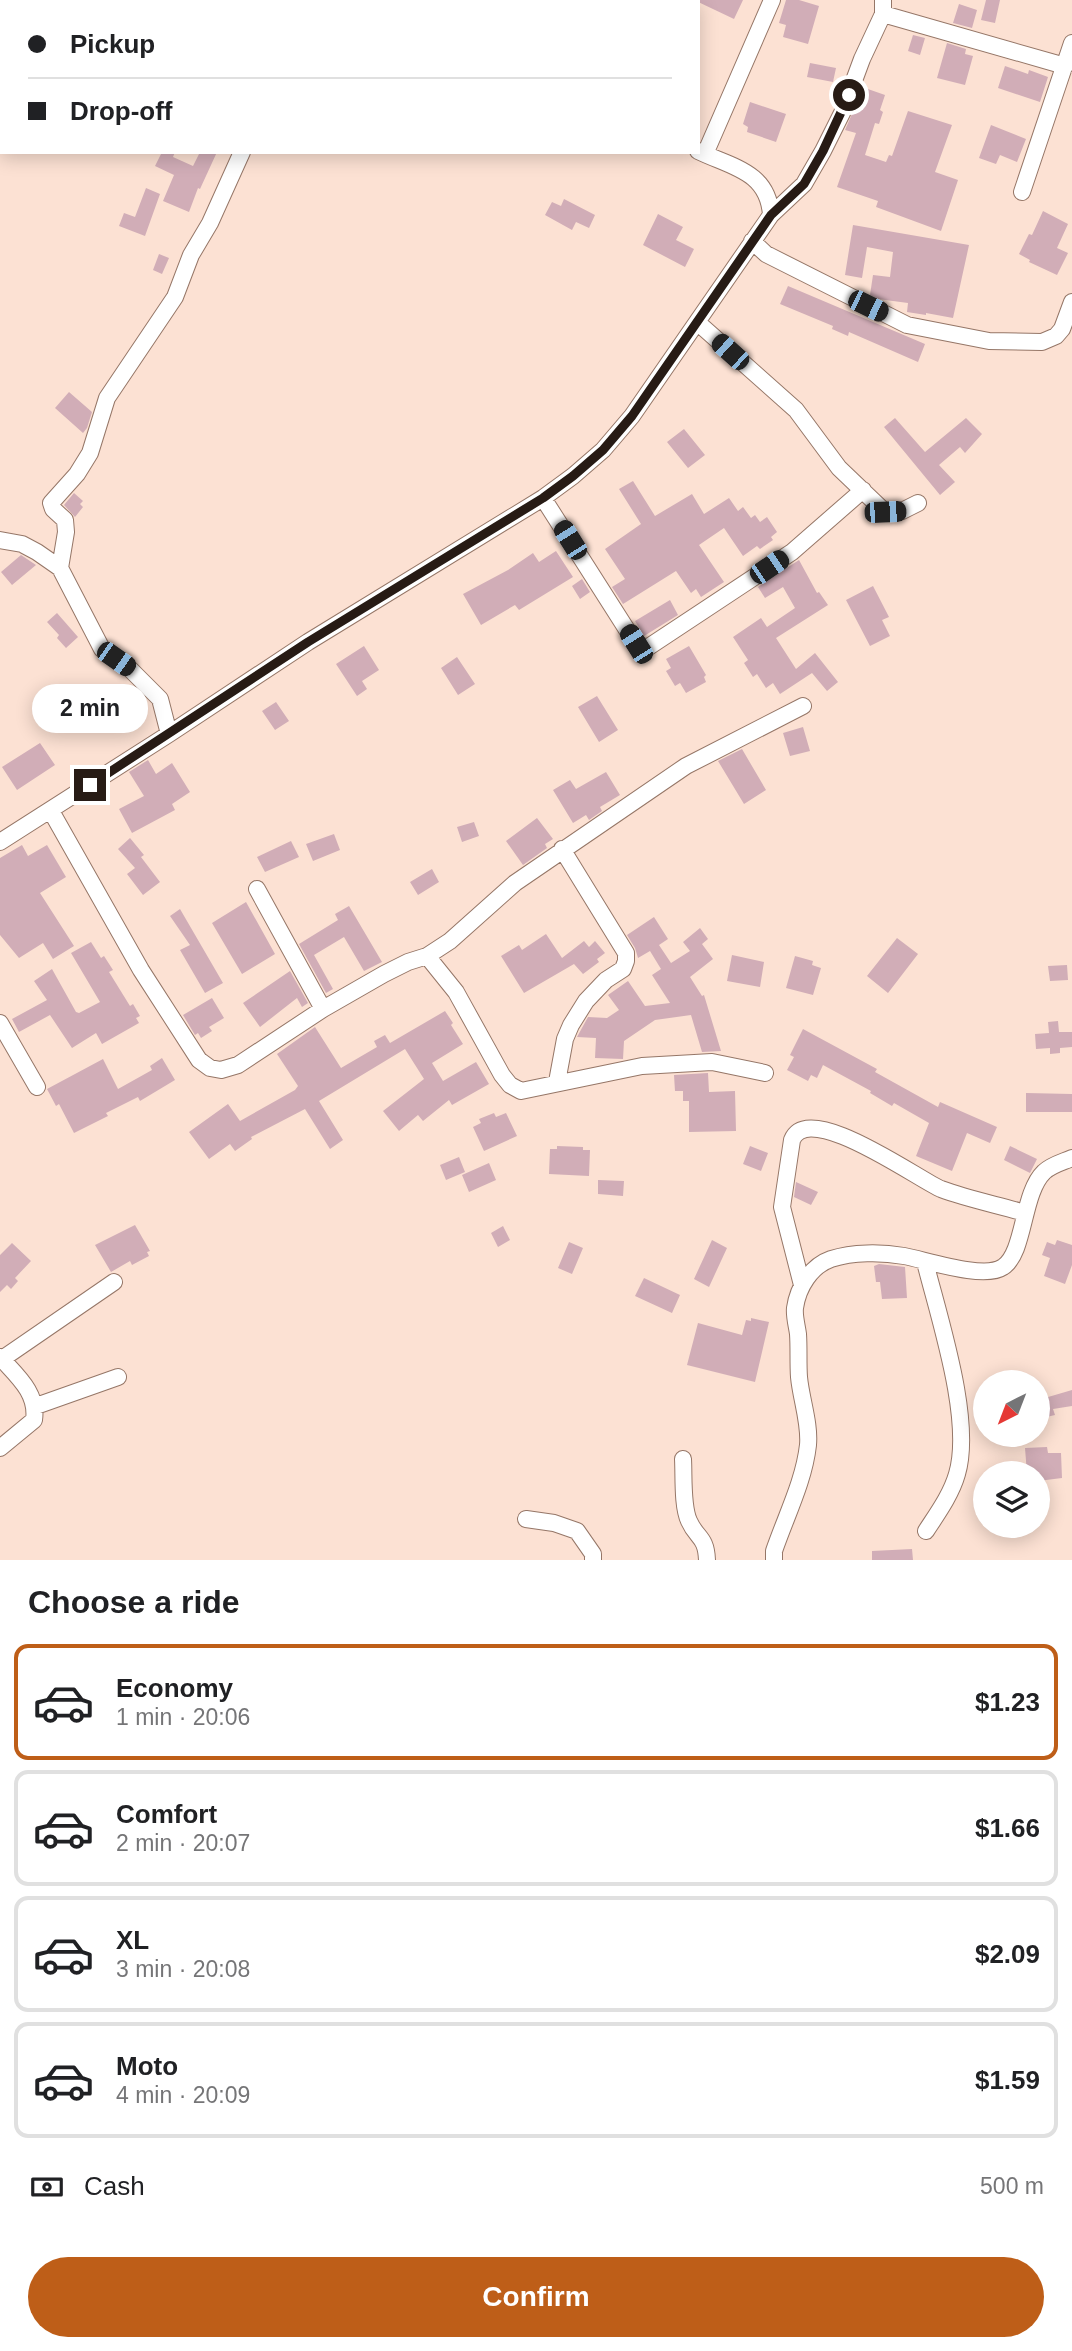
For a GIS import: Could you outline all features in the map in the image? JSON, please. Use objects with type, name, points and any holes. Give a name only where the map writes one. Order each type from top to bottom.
[{"type":"street","points":[[771,215],[768,196],[761,184],[741,169],[702,153],[772,0]]},
{"type":"street","points":[[0,842],[308,642],[543,498],[603,450],[654,386],[771,215],[804,184],[842,113],[883,7],[1065,66]]},
{"type":"street","points":[[1022,192],[1072,43]]},
{"type":"street","points":[[60,568],[66,533],[65,520],[53,509],[51,503],[84,464],[107,398],[175,297],[191,254],[210,223],[241,154]]},
{"type":"street","points":[[752,241],[766,254],[907,325],[977,339],[1042,342],[1060,334],[1072,302]]},
{"type":"street","points":[[697,322],[796,410],[839,468],[885,512],[901,512],[918,503]]},
{"type":"street","points":[[543,498],[636,644],[648,648],[792,552],[863,490]]},
{"type":"street","points":[[0,540],[22,544],[60,568],[102,649],[130,669],[160,699],[169,734]]},
{"type":"street","points":[[51,811],[142,970],[199,1060],[210,1068],[221,1070],[238,1065],[323,1009],[384,974],[427,956],[450,941],[515,883],[686,766],[803,706]]},
{"type":"street","points":[[557,1083],[565,1039],[571,1025],[586,1001],[606,980],[623,969],[626,961],[626,953],[562,849]]},
{"type":"street","points":[[257,889],[323,1009]]},
{"type":"street","points":[[427,956],[456,992],[502,1076],[510,1085],[521,1091],[642,1066],[712,1062],[765,1073]]},
{"type":"street","points":[[0,1023],[37,1087]]},
{"type":"street","points":[[802,1285],[782,1207],[792,1140],[794,1134],[802,1129],[828,1131],[876,1151],[941,1189],[1025,1213]]},
{"type":"street","points":[[774,1560],[774,1551],[803,1473],[808,1442],[799,1377],[795,1309],[802,1285],[822,1262],[866,1253],[904,1256],[965,1269],[995,1271],[1004,1267],[1013,1256],[1025,1213],[1041,1174],[1072,1158]]},
{"type":"street","points":[[925,1262],[959,1405],[961,1458],[950,1491],[926,1531]]},
{"type":"street","points":[[0,1448],[34,1420],[36,1406],[29,1390],[1,1358],[114,1282]]},
{"type":"street","points":[[36,1406],[118,1377]]},
{"type":"street","points":[[683,1459],[686,1511],[689,1522],[706,1545],[707,1560]]},
{"type":"street","points":[[526,1519],[554,1523],[577,1531],[593,1554],[593,1560]]},
{"type":"building","points":[[700,0],[743,0],[734,19],[700,3]]},
{"type":"building","points":[[786,0],[799,0],[819,6],[808,44],[783,37],[786,25],[779,23]]},
{"type":"building","points":[[986,0],[1000,0],[995,23],[981,20]]},
{"type":"building","points":[[959,4],[977,10],[972,28],[953,23]]},
{"type":"building","points":[[913,35],[925,38],[920,55],[908,51]]},
{"type":"building","points":[[947,43],[966,49],[965,54],[973,56],[965,85],[937,78]]},
{"type":"building","points":[[810,63],[836,68],[833,82],[807,77]]},
{"type":"building","points":[[1005,66],[1048,77],[1040,102],[998,88]]},
{"type":"building","points":[[865,88],[885,95],[879,124],[875,123],[865,155],[886,162],[889,155],[892,156],[908,111],[952,125],[935,172],[958,180],[941,231],[876,207],[878,201],[837,187],[856,133],[845,130],[855,107],[858,108]]},
{"type":"building","points":[[750,102],[786,114],[776,142],[747,132],[748,127],[743,124]]},
{"type":"building","points":[[991,125],[1026,139],[1017,162],[1000,155],[996,164],[979,158]]},
{"type":"building","points":[[161,154],[174,154],[173,157],[193,166],[199,154],[216,154],[189,212],[163,201],[174,175],[155,166]]},
{"type":"building","points":[[146,188],[160,194],[145,236],[119,226],[124,213],[135,217]]},
{"type":"building","points":[[564,199],[595,215],[589,228],[576,222],[572,230],[545,215],[552,202],[561,206]]},
{"type":"building","points":[[1043,211],[1068,224],[1057,248],[1068,253],[1057,275],[1029,262],[1030,260],[1019,254]]},
{"type":"building","points":[[658,214],[683,227],[676,240],[694,249],[685,267],[643,245]]},
{"type":"building","points":[[853,225],[969,245],[953,318],[907,312],[908,303],[878,299],[870,295],[873,275],[890,277],[893,252],[867,247],[862,278],[845,275]]},
{"type":"building","points":[[159,254],[169,258],[162,274],[153,270]]},
{"type":"building","points":[[788,286],[925,344],[918,362],[849,332],[848,336],[832,329],[833,326],[780,304]]},
{"type":"building","points":[[69,392],[92,412],[83,433],[55,408]]},
{"type":"building","points":[[895,418],[925,452],[966,418],[982,434],[965,453],[960,447],[939,465],[955,482],[940,495],[884,427]]},
{"type":"building","points":[[684,429],[705,455],[688,468],[667,442]]},
{"type":"building","points":[[633,481],[655,516],[692,494],[704,514],[729,498],[738,511],[743,507],[751,518],[755,515],[760,522],[767,517],[777,532],[771,537],[773,540],[760,549],[757,546],[743,556],[724,528],[699,545],[724,582],[701,597],[696,589],[691,593],[676,571],[623,604],[612,587],[625,579],[605,549],[641,524],[619,489]]},
{"type":"building","points":[[74,493],[83,501],[80,504],[83,507],[75,517],[64,505]]},
{"type":"building","points":[[556,551],[573,577],[519,610],[515,605],[481,625],[463,594],[533,553],[539,562]]},
{"type":"building","points":[[21,555],[36,565],[12,585],[1,572]]},
{"type":"building","points":[[799,560],[817,593],[819,592],[828,605],[776,638],[796,669],[815,653],[838,682],[827,691],[812,673],[780,694],[773,683],[766,688],[757,674],[753,677],[744,663],[748,660],[733,637],[761,618],[767,627],[795,608],[783,587],[765,598],[758,587]]},
{"type":"building","points":[[582,579],[590,592],[580,599],[572,586]]},
{"type":"building","points":[[873,586],[889,617],[882,620],[890,636],[870,646],[846,600]]},
{"type":"building","points":[[670,600],[678,615],[644,636],[635,621]]},
{"type":"building","points":[[57,613],[78,637],[66,648],[47,622]]},
{"type":"building","points":[[364,646],[379,670],[362,681],[367,689],[357,696],[336,664]]},
{"type":"building","points":[[689,646],[706,675],[706,682],[686,693],[680,683],[675,686],[666,671],[671,668],[666,659]]},
{"type":"building","points":[[457,657],[475,684],[458,695],[441,668]]},
{"type":"building","points":[[597,696],[618,730],[599,742],[578,707]]},
{"type":"building","points":[[276,702],[289,721],[275,730],[262,711]]},
{"type":"building","points":[[803,727],[810,751],[790,756],[783,733]]},
{"type":"building","points":[[40,743],[55,765],[17,790],[2,767]]},
{"type":"building","points":[[742,749],[766,790],[744,804],[718,761]]},
{"type":"building","points":[[148,760],[156,774],[172,763],[190,792],[172,804],[175,810],[132,833],[119,809],[144,796],[129,772]]},
{"type":"building","points":[[606,772],[620,795],[600,807],[602,811],[589,820],[586,815],[573,823],[553,790],[570,780],[576,789]]},
{"type":"building","points":[[537,818],[553,839],[545,844],[547,848],[523,865],[506,841]]},
{"type":"building","points":[[474,822],[479,836],[462,842],[457,827]]},
{"type":"building","points":[[334,834],[340,850],[313,861],[306,844]]},
{"type":"building","points":[[130,838],[160,882],[143,895],[127,874],[135,868],[118,849]]},
{"type":"building","points":[[291,841],[299,857],[265,872],[257,857]]},
{"type":"building","points":[[22,845],[28,856],[47,845],[66,877],[40,893],[74,946],[53,959],[43,943],[19,958],[0,935],[0,858]]},
{"type":"building","points":[[432,869],[439,882],[418,895],[410,882]]},
{"type":"building","points":[[246,902],[275,954],[242,974],[212,923]]},
{"type":"building","points":[[349,906],[382,962],[364,971],[344,937],[314,955],[333,989],[326,993],[299,944],[338,920],[335,914]]},
{"type":"building","points":[[180,909],[223,983],[205,993],[180,950],[190,945],[170,916]]},
{"type":"building","points":[[654,917],[668,939],[659,945],[671,963],[690,951],[683,942],[700,928],[708,939],[702,944],[713,959],[690,977],[702,996],[704,995],[721,1051],[702,1052],[691,1015],[655,1020],[624,1041],[623,1059],[595,1058],[596,1038],[577,1037],[588,1017],[607,1018],[619,1010],[608,995],[628,981],[645,1006],[670,1003],[652,975],[661,969],[650,951],[638,958],[627,935]]},
{"type":"building","points":[[546,934],[562,958],[584,941],[589,947],[595,941],[605,953],[597,959],[599,962],[583,974],[574,964],[524,993],[501,956],[519,945],[522,950]]},
{"type":"building","points":[[897,938],[918,954],[888,993],[867,976]]},
{"type":"building","points":[[91,942],[113,970],[109,972],[130,1006],[133,1004],[140,1016],[136,1018],[139,1023],[102,1044],[96,1033],[72,1048],[50,1015],[19,1032],[12,1019],[47,1000],[34,981],[52,969],[76,1012],[100,1002],[71,953]]},
{"type":"building","points":[[732,955],[764,962],[760,987],[727,981]]},
{"type":"building","points":[[795,956],[813,961],[812,965],[821,968],[813,995],[786,988]]},
{"type":"building","points":[[1067,965],[1068,980],[1050,981],[1048,966]]},
{"type":"building","points":[[290,971],[308,1003],[302,1007],[297,998],[260,1027],[243,1003]]},
{"type":"building","points":[[212,998],[224,1018],[209,1027],[212,1031],[201,1038],[198,1033],[195,1035],[183,1015]]},
{"type":"building","points":[[445,1011],[463,1044],[432,1063],[443,1081],[476,1062],[489,1084],[452,1105],[449,1100],[423,1121],[418,1115],[399,1131],[383,1111],[424,1079],[405,1049],[319,1101],[343,1140],[330,1149],[305,1109],[251,1137],[252,1139],[235,1151],[230,1144],[209,1159],[189,1132],[228,1104],[240,1121],[295,1090],[298,1086],[277,1054],[315,1027],[341,1068],[377,1047],[374,1041],[385,1035],[390,1043]]},
{"type":"building","points":[[1058,1021],[1059,1032],[1072,1032],[1072,1047],[1060,1048],[1060,1053],[1050,1054],[1050,1048],[1036,1049],[1035,1034],[1049,1033],[1048,1022]]},
{"type":"building","points":[[803,1029],[877,1069],[875,1072],[938,1107],[940,1102],[997,1127],[990,1143],[967,1133],[952,1171],[916,1156],[929,1123],[894,1103],[892,1106],[870,1093],[871,1091],[823,1065],[817,1078],[811,1075],[808,1081],[787,1070],[794,1057],[790,1055]]},
{"type":"building","points":[[162,1058],[175,1080],[140,1101],[138,1097],[106,1113],[108,1116],[74,1133],[59,1104],[56,1106],[47,1089],[103,1059],[118,1089],[152,1070],[150,1066]]},
{"type":"building","points":[[708,1073],[709,1092],[735,1091],[736,1131],[689,1132],[689,1101],[683,1101],[683,1091],[675,1091],[674,1075]]},
{"type":"building","points":[[1026,1093],[1072,1094],[1072,1112],[1026,1112]]},
{"type":"building","points":[[494,1113],[496,1117],[506,1113],[517,1136],[484,1151],[473,1127],[481,1123],[479,1119]]},
{"type":"building","points":[[557,1146],[583,1147],[583,1150],[590,1150],[589,1176],[549,1174],[550,1149],[557,1149]]},
{"type":"building","points":[[750,1146],[768,1153],[761,1171],[743,1164]]},
{"type":"building","points":[[1010,1146],[1037,1159],[1030,1173],[1004,1160]]},
{"type":"building","points":[[459,1157],[465,1172],[446,1180],[440,1165]]},
{"type":"building","points":[[489,1163],[496,1180],[469,1192],[462,1175]]},
{"type":"building","points":[[598,1180],[624,1181],[623,1196],[598,1194]]},
{"type":"building","points":[[796,1182],[818,1192],[811,1205],[794,1197]]},
{"type":"building","points":[[135,1225],[150,1251],[147,1252],[149,1256],[132,1265],[130,1261],[111,1272],[95,1245]]},
{"type":"building","points":[[503,1226],[510,1240],[498,1247],[491,1233]]},
{"type":"building","points":[[712,1240],[727,1248],[709,1287],[694,1279]]},
{"type":"building","points":[[1057,1240],[1072,1245],[1072,1265],[1065,1284],[1044,1276],[1050,1258],[1042,1255],[1047,1242],[1055,1245]]},
{"type":"building","points":[[569,1242],[583,1248],[572,1274],[558,1268]]},
{"type":"building","points":[[12,1243],[31,1261],[15,1278],[18,1281],[11,1289],[7,1285],[0,1292],[0,1255]]},
{"type":"building","points":[[879,1264],[905,1267],[907,1298],[882,1299],[874,1266]]},
{"type":"building","points":[[644,1278],[680,1295],[672,1313],[635,1296]]},
{"type":"building","points":[[751,1318],[769,1322],[755,1382],[687,1365],[698,1323],[742,1335],[746,1320],[751,1321]]},
{"type":"building","points":[[1072,1390],[1072,1406],[1053,1409],[1055,1415],[1050,1416],[1050,1396]]},
{"type":"building","points":[[1047,1447],[1048,1453],[1061,1453],[1062,1478],[1050,1480],[1050,1461],[1026,1461],[1025,1448]]},
{"type":"building","points":[[912,1549],[913,1560],[872,1560],[872,1551]]},
{"type":"route","points":[[90,785],[308,642],[543,498],[603,450],[654,386],[771,215],[804,184],[849,95]]}]
